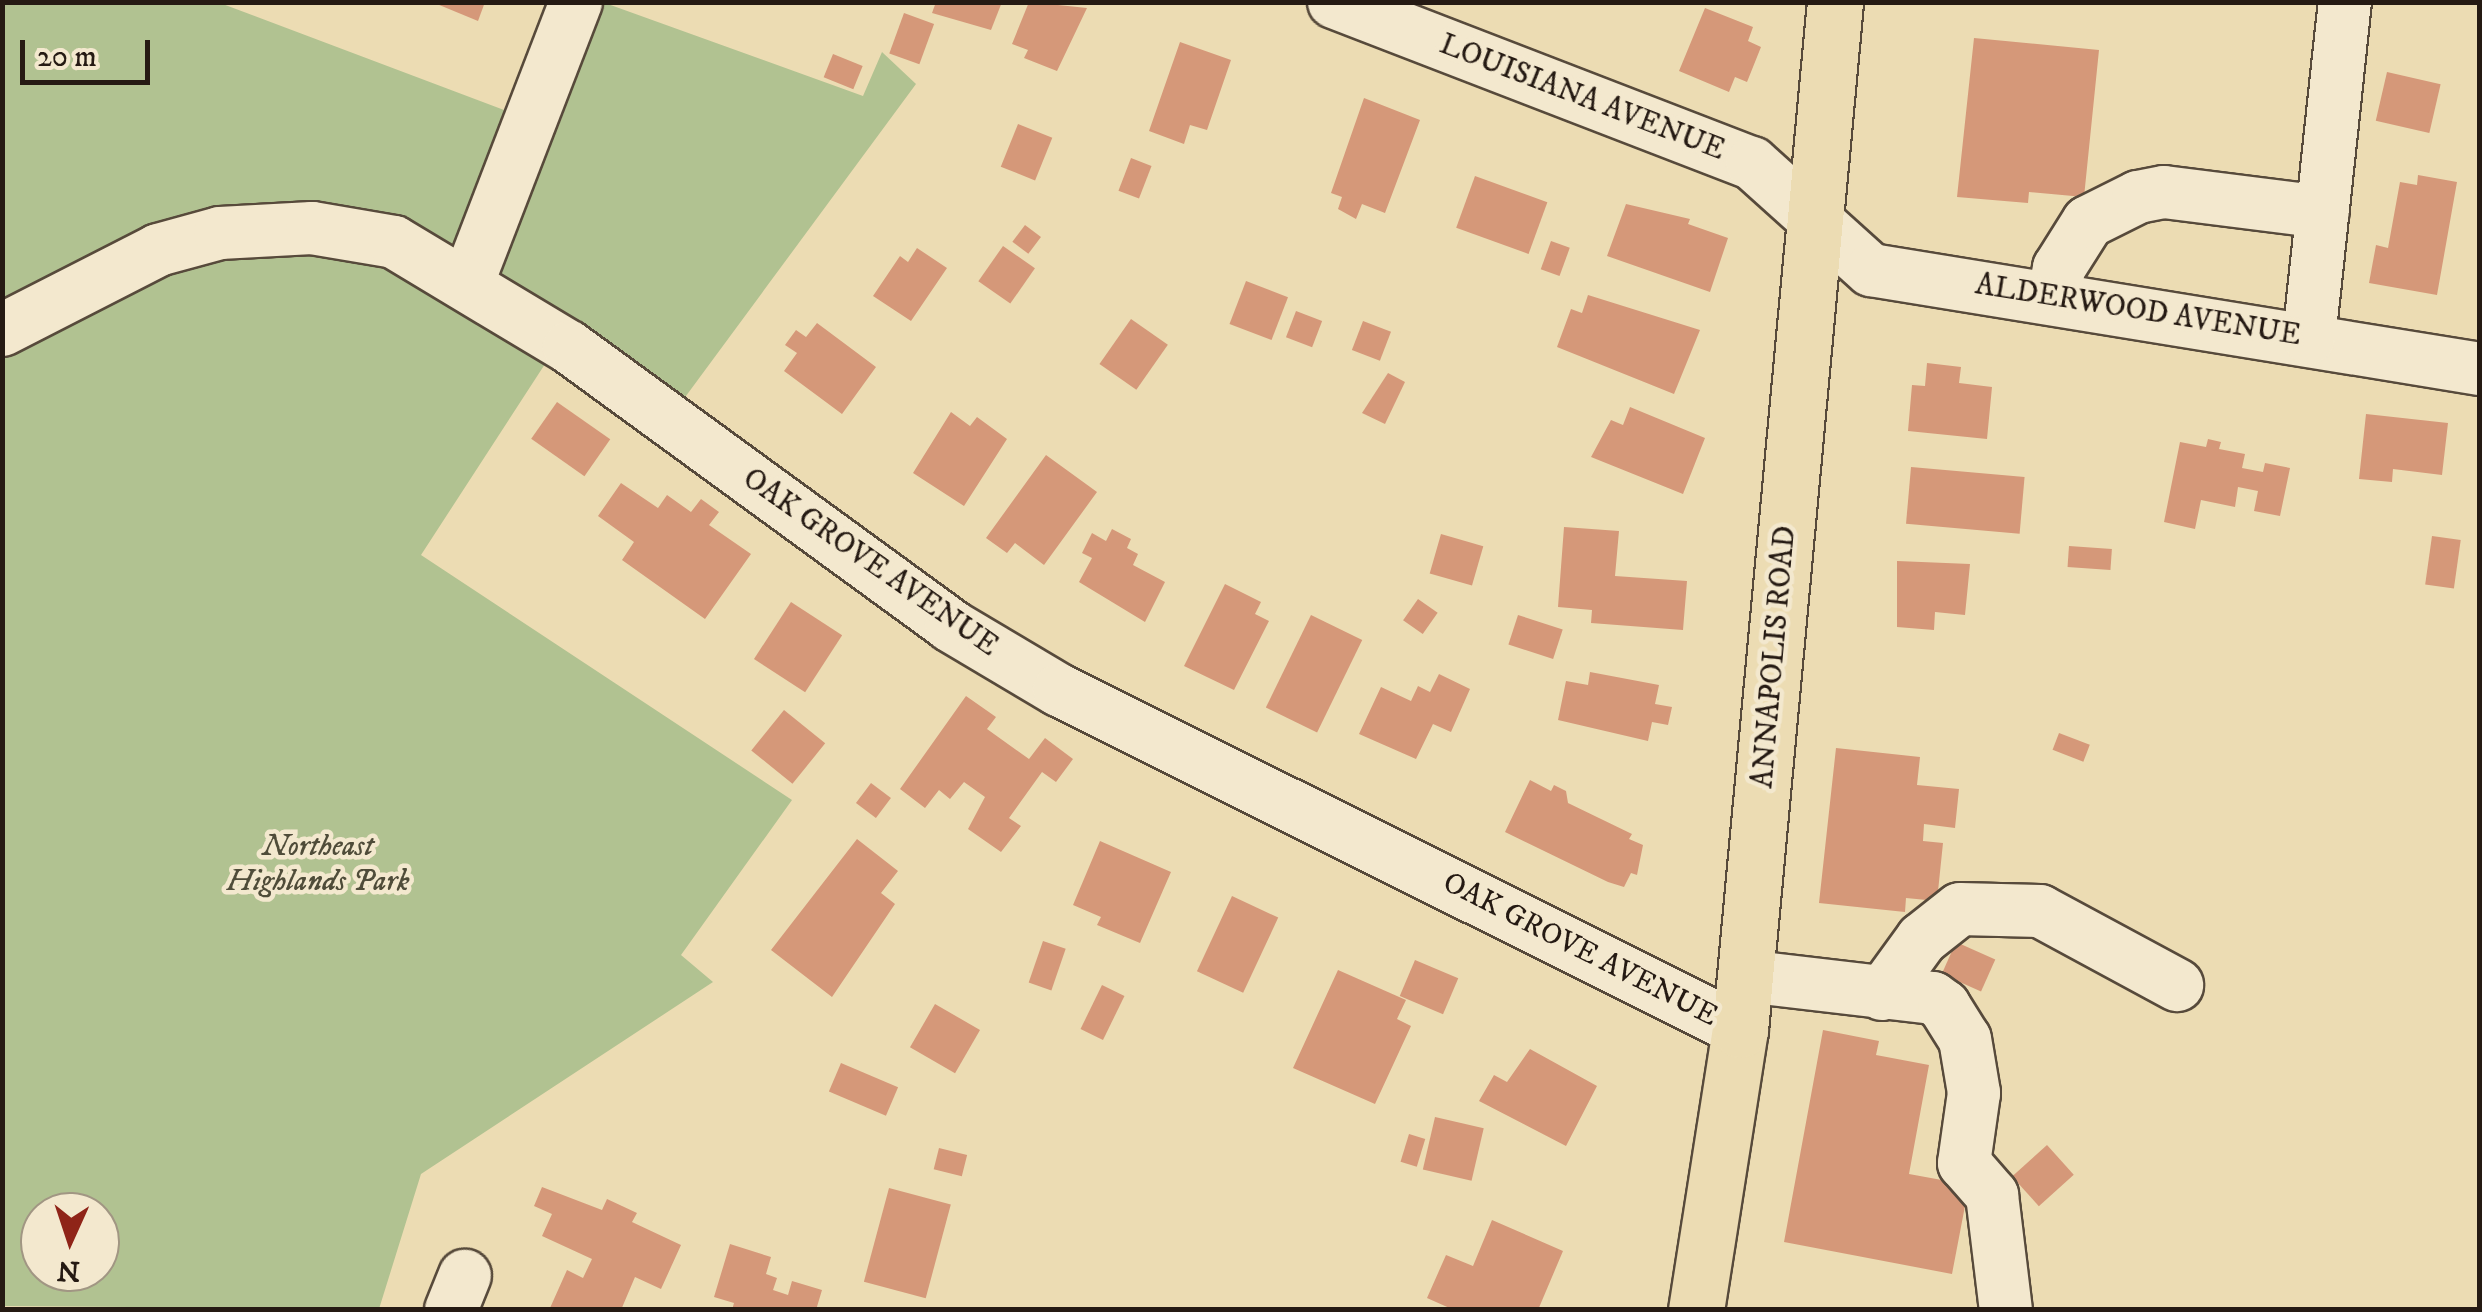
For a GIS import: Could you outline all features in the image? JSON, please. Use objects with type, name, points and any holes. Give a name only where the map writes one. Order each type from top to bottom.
[{"type":"main road","name":"ANNAPOLIS ROAD","points":[[1696,1310],[1740,1030],[1835,2]]},
{"type":"street","points":[[468,282],[576,2]]},
{"type":"street","name":"LOUISIANA AVENUE","points":[[1334,2],[1752,163],[1815,217]]},
{"type":"street","points":[[2309,338],[2345,2]]},
{"type":"street","points":[[2053,299],[2059,268],[2088,222],[2138,197],[2164,192],[2322,212]]},
{"type":"street","name":"ALDERWOOD AVENUE","points":[[1815,217],[1871,270],[2309,338],[2480,369]]},
{"type":"street","name":"OAK GROVE AVENUE","points":[[2,330],[158,250],[220,233],[312,228],[394,242],[468,282],[569,347],[950,626],[1059,690],[1740,1030]]},
{"type":"street","points":[[1882,994],[1922,939],[1960,909],[2040,911],[2177,986]]},
{"type":"street","points":[[1745,976],[1933,998],[1965,1039],[1974,1093],[1964,1163],[1992,1195],[2006,1310]]},
{"type":"green space","name":"Northeast Highlands Park","points":[[3,3],[220,3],[557,130],[605,3],[863,96],[882,52],[916,84],[683,400],[571,324],[421,555],[792,800],[681,955],[713,982],[421,1174],[379,1309],[3,1306]]},
{"type":"building","points":[[432,2],[485,2],[478,21]]},
{"type":"building","points":[[936,2],[1002,2],[991,30],[932,13]]},
{"type":"building","points":[[1029,2],[1087,8],[1057,71],[1024,58],[1028,50],[1012,44]]},
{"type":"building","points":[[1705,8],[1753,27],[1748,41],[1761,47],[1747,82],[1735,77],[1729,92],[1679,71]]},
{"type":"building","points":[[904,13],[934,24],[919,64],[889,53]]},
{"type":"building","points":[[1974,38],[2099,50],[2084,197],[2029,192],[2028,203],[1957,197]]},
{"type":"building","points":[[1180,42],[1231,60],[1207,130],[1190,125],[1184,144],[1149,131]]},
{"type":"building","points":[[833,54],[863,66],[853,89],[824,77]]},
{"type":"building","points":[[2387,72],[2441,84],[2429,133],[2376,121]]},
{"type":"building","points":[[1364,98],[1420,120],[1385,213],[1362,204],[1356,219],[1338,209],[1342,197],[1331,193]]},
{"type":"building","points":[[1018,124],[1052,138],[1035,181],[1001,167]]},
{"type":"building","points":[[1131,158],[1152,166],[1139,199],[1118,191]]},
{"type":"building","points":[[2418,175],[2457,182],[2437,295],[2369,283],[2376,245],[2388,248],[2400,182],[2417,185]]},
{"type":"building","points":[[1475,176],[1547,202],[1529,254],[1456,228]]},
{"type":"building","points":[[1626,204],[1690,219],[1688,224],[1728,238],[1710,292],[1607,256]]},
{"type":"building","points":[[1025,225],[1041,237],[1028,254],[1012,242]]},
{"type":"building","points":[[1551,241],[1570,248],[1560,276],[1541,269]]},
{"type":"building","points":[[1003,246],[1035,268],[1010,304],[978,281]]},
{"type":"building","points":[[917,248],[947,268],[911,321],[873,296],[900,256],[908,262]]},
{"type":"building","points":[[1246,281],[1288,297],[1272,340],[1230,324]]},
{"type":"building","points":[[1588,295],[1700,330],[1674,394],[1557,347],[1571,309],[1582,313]]},
{"type":"building","points":[[1296,311],[1322,321],[1312,347],[1286,337]]},
{"type":"building","points":[[1131,319],[1168,345],[1136,390],[1099,364]]},
{"type":"building","points":[[1363,321],[1391,332],[1380,361],[1352,350]]},
{"type":"building","points":[[817,323],[876,367],[842,414],[784,371],[797,353],[785,345],[796,330],[806,337]]},
{"type":"building","points":[[1927,363],[1961,367],[1959,383],[1992,387],[1987,439],[1908,431],[1912,385],[1925,386]]},
{"type":"building","points":[[1388,373],[1405,382],[1385,424],[1362,413]]},
{"type":"building","points":[[557,402],[610,439],[584,476],[531,439]]},
{"type":"building","points":[[1630,407],[1705,438],[1683,494],[1591,457],[1611,420],[1623,425]]},
{"type":"building","points":[[951,412],[970,426],[977,417],[1007,439],[964,506],[913,473]]},
{"type":"building","points":[[2366,414],[2448,423],[2442,475],[2393,469],[2392,482],[2359,479]]},
{"type":"building","points":[[2208,439],[2221,442],[2219,449],[2245,454],[2242,468],[2263,472],[2265,463],[2290,468],[2280,516],[2254,511],[2258,491],[2238,487],[2235,507],[2201,500],[2195,529],[2164,522],[2180,442],[2206,447]]},
{"type":"building","points":[[1046,455],[1097,492],[1044,565],[1015,543],[1007,553],[986,538]]},
{"type":"building","points":[[1911,467],[2025,477],[2020,534],[1906,524]]},
{"type":"building","points":[[621,483],[658,508],[667,495],[691,512],[701,499],[719,512],[709,525],[751,554],[705,619],[622,560],[634,542],[598,516]]},
{"type":"building","points":[[1564,527],[1619,531],[1615,576],[1687,581],[1683,630],[1591,623],[1592,610],[1558,607]]},
{"type":"building","points":[[1112,529],[1131,539],[1127,548],[1138,554],[1133,565],[1165,582],[1145,622],[1079,582],[1092,558],[1082,553],[1092,533],[1106,541]]},
{"type":"building","points":[[1441,534],[1483,546],[1472,586],[1430,573]]},
{"type":"building","points":[[2432,536],[2461,540],[2454,589],[2425,585]]},
{"type":"building","points":[[2069,546],[2112,549],[2110,570],[2068,567]]},
{"type":"building","points":[[1897,561],[1970,564],[1965,615],[1935,612],[1934,630],[1897,627]]},
{"type":"building","points":[[1225,584],[1261,602],[1255,614],[1269,621],[1234,690],[1184,666]]},
{"type":"building","points":[[1418,599],[1438,613],[1423,634],[1403,620]]},
{"type":"building","points":[[791,602],[842,635],[805,692],[754,659]]},
{"type":"building","points":[[1311,615],[1362,640],[1317,733],[1266,708]]},
{"type":"building","points":[[1518,615],[1563,630],[1553,659],[1508,644]]},
{"type":"building","points":[[1590,672],[1659,685],[1655,704],[1672,707],[1668,725],[1652,722],[1648,741],[1558,720],[1566,681],[1588,685]]},
{"type":"building","points":[[1439,674],[1470,689],[1451,732],[1433,724],[1416,759],[1359,734],[1381,687],[1411,701],[1418,686],[1430,692]]},
{"type":"building","points":[[966,696],[996,717],[987,729],[1029,759],[1045,738],[1073,759],[1056,782],[1042,772],[1009,818],[1021,826],[1001,852],[968,829],[985,797],[964,782],[950,799],[939,790],[925,808],[900,789]]},
{"type":"building","points":[[784,710],[825,743],[792,784],[751,750]]},
{"type":"building","points":[[2059,733],[2090,745],[2083,762],[2053,750]]},
{"type":"building","points":[[1836,748],[1920,757],[1917,785],[1959,789],[1955,828],[1924,824],[1923,841],[1943,843],[1937,901],[1906,898],[1905,912],[1819,903]]},
{"type":"building","points":[[1530,780],[1551,791],[1554,785],[1566,791],[1568,803],[1632,834],[1629,839],[1643,845],[1637,875],[1631,873],[1624,887],[1608,882],[1505,832]]},
{"type":"building","points":[[871,783],[891,798],[876,818],[856,803]]},
{"type":"building","points":[[857,839],[898,871],[881,893],[895,904],[832,997],[771,950]]},
{"type":"building","points":[[1100,841],[1171,872],[1140,943],[1097,925],[1101,917],[1073,905]]},
{"type":"building","points":[[1232,896],[1278,918],[1243,993],[1197,971]]},
{"type":"building","points":[[1043,941],[1066,949],[1051,990],[1029,983]]},
{"type":"building","points":[[1956,942],[1995,959],[1981,991],[1942,974]]},
{"type":"building","points":[[1415,960],[1458,978],[1443,1014],[1400,996]]},
{"type":"building","points":[[1338,970],[1406,1000],[1397,1019],[1411,1026],[1375,1104],[1293,1068]]},
{"type":"building","points":[[1102,985],[1124,996],[1103,1040],[1081,1029]]},
{"type":"building","points":[[935,1004],[980,1030],[955,1073],[910,1047]]},
{"type":"building","points":[[1823,1030],[1879,1041],[1876,1055],[1929,1065],[1909,1174],[1969,1185],[1952,1274],[1784,1242]]},
{"type":"building","points":[[1530,1049],[1597,1086],[1566,1146],[1479,1101],[1494,1075],[1507,1082]]},
{"type":"building","points":[[841,1063],[898,1087],[886,1116],[829,1092]]},
{"type":"building","points":[[1435,1117],[1484,1128],[1472,1181],[1423,1170]]},
{"type":"building","points":[[1409,1134],[1425,1139],[1417,1167],[1401,1162]]},
{"type":"building","points":[[2047,1145],[2074,1175],[2039,1206],[2012,1176]]},
{"type":"building","points":[[939,1148],[967,1155],[962,1176],[934,1169]]},
{"type":"building","points":[[542,1187],[602,1210],[607,1199],[637,1213],[632,1222],[681,1245],[661,1289],[635,1277],[621,1310],[550,1308],[567,1270],[583,1278],[592,1259],[542,1236],[552,1214],[534,1206]]},
{"type":"building","points":[[889,1188],[951,1205],[926,1298],[864,1282]]},
{"type":"building","points":[[1492,1220],[1563,1251],[1538,1310],[1454,1310],[1427,1298],[1446,1255],[1473,1266]]},
{"type":"building","points":[[730,1244],[771,1257],[766,1274],[777,1278],[773,1290],[788,1295],[792,1281],[822,1290],[816,1310],[732,1310],[734,1303],[714,1297]]}]
